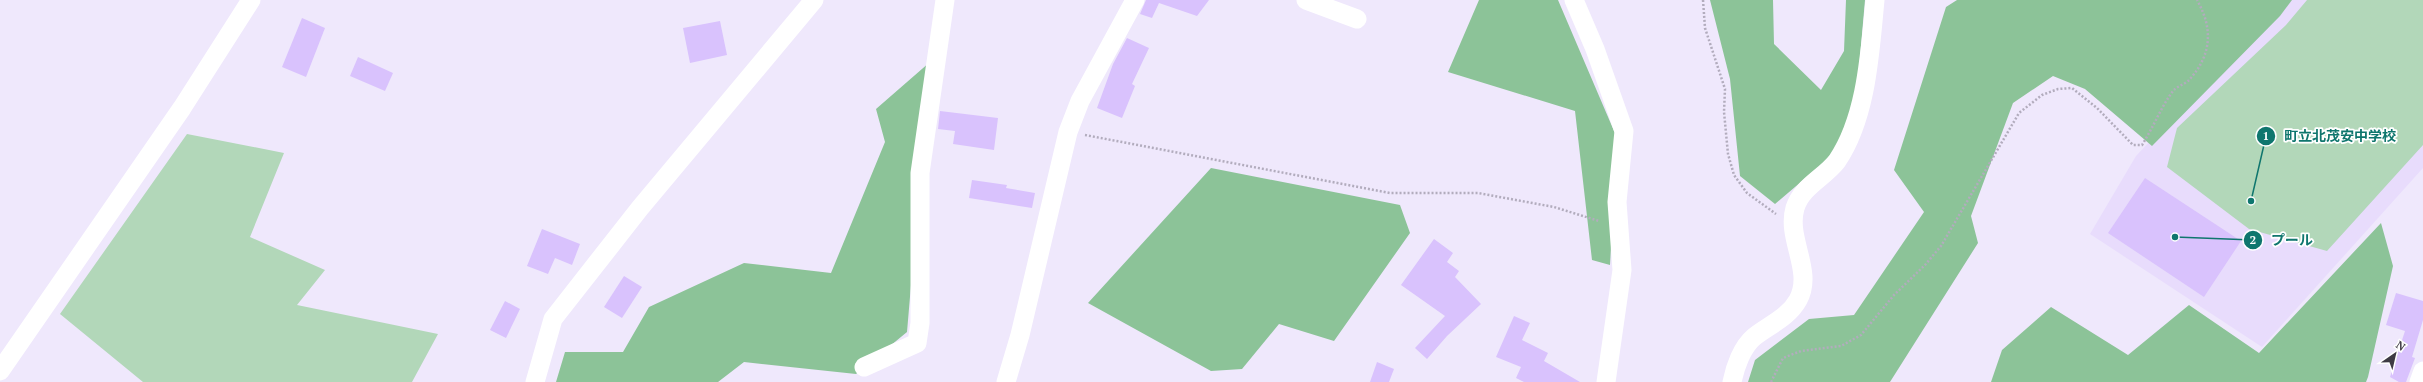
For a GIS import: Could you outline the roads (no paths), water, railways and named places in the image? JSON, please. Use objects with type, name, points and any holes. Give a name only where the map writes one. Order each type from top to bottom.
[{"type":"street","points":[[0,371],[6,352],[92,236],[182,108],[251,0]]},
{"type":"street","points":[[535,382],[553,319],[640,208],[814,0]]},
{"type":"street","points":[[864,367],[917,343],[920,324],[920,173],[945,0]]},
{"type":"street","points":[[1006,382],[1020,335],[1068,132],[1080,101],[1135,0]]},
{"type":"street","points":[[1306,0],[1357,19]]},
{"type":"street","points":[[1574,0],[1595,49],[1624,131],[1617,202],[1617,226],[1622,270],[1606,382]]},
{"type":"street","points":[[1732,382],[1735,366],[1753,338],[1784,318],[1798,300],[1804,282],[1793,226],[1796,208],[1805,191],[1836,161],[1850,135],[1868,76],[1874,0]]},
{"type":"street","points":[[2419,382],[2423,371]]},
{"type":"place","name":"町立北茂安中学校","points":[[2251,201]]},
{"type":"place","name":"プール","points":[[2175,237]]}]
